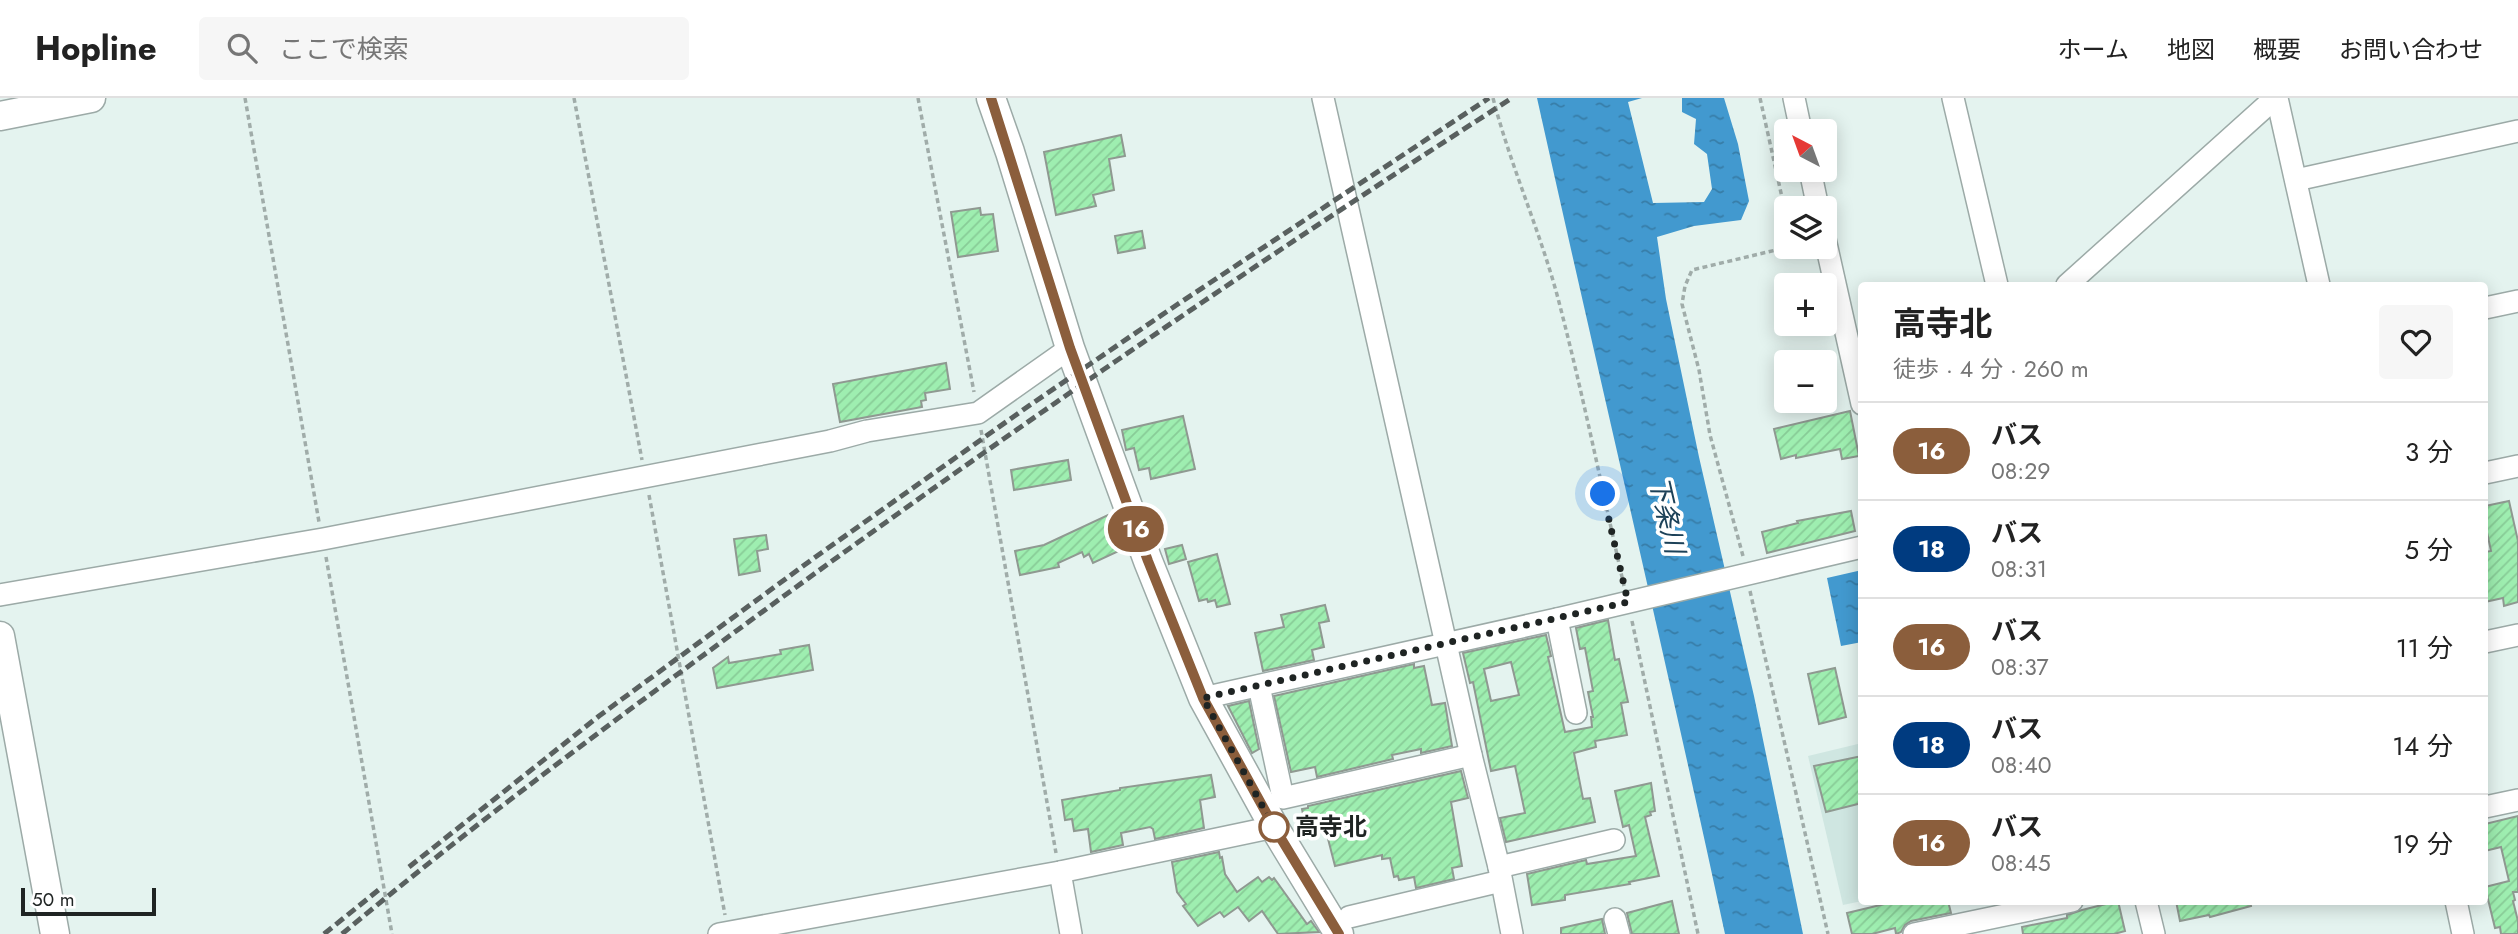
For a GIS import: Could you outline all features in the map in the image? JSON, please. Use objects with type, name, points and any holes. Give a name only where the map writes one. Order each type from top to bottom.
[{"type":"main road","points":[[0,116],[91,98]]},
{"type":"main road","points":[[991,98],[1070,348],[1148,561],[1203,698],[1274,827],[1344,926]]},
{"type":"main road","points":[[0,636],[55,934]]},
{"type":"street","points":[[1323,98],[1512,934]]},
{"type":"street","points":[[1794,98],[1798,119]]},
{"type":"street","points":[[1953,98],[1996,282]]},
{"type":"street","points":[[2070,282],[2276,98],[2318,282]]},
{"type":"street","points":[[2296,180],[2518,131]]},
{"type":"street","points":[[1829,259],[1858,386]]},
{"type":"street","points":[[2488,307],[2518,301]]},
{"type":"street","points":[[0,595],[323,539],[830,441],[867,431],[978,414],[1070,348]]},
{"type":"street","points":[[2488,472],[2518,466]]},
{"type":"street","points":[[1203,698],[1858,548]]},
{"type":"street","points":[[1557,619],[1576,713]]},
{"type":"street","points":[[2488,641],[2518,635]]},
{"type":"street","points":[[1259,686],[1283,798],[1471,755]]},
{"type":"street","points":[[2488,806],[2518,800]]},
{"type":"street","points":[[724,933],[1060,872],[1274,827]]},
{"type":"street","points":[[1344,926],[1500,874],[1614,840]]},
{"type":"street","points":[[1060,872],[1071,934]]},
{"type":"street","points":[[1914,934],[2051,905]]},
{"type":"street","points":[[2147,905],[2154,934]]},
{"type":"street","points":[[2457,905],[2463,934]]},
{"type":"path","points":[[245,98],[392,934]]},
{"type":"path","points":[[574,98],[645,476],[724,933]]},
{"type":"path","points":[[918,98],[1060,872]]},
{"type":"path","points":[[1493,98],[1502,134],[1514,162],[1559,304],[1628,602],[1698,934]]},
{"type":"path","points":[[1760,98],[1782,196]]},
{"type":"shaded area","points":[[1858,744],[1858,902],[1843,905],[1808,756]]},
{"type":"water","name":"下条川","points":[[1537,98],[1642,98],[1628,102],[1653,203],[1704,202],[1712,189],[1707,154],[1694,144],[1696,119],[1682,112],[1682,98],[1724,98],[1738,144],[1749,201],[1741,220],[1694,226],[1657,237],[1666,299],[1699,457],[1754,696],[1803,934],[1725,934]]},
{"type":"water","points":[[1858,571],[1858,643],[1841,646],[1827,578]]},
{"type":"building","points":[[1121,135],[1125,156],[1109,159],[1114,190],[1093,195],[1096,206],[1056,215],[1044,152]]},
{"type":"building","points":[[980,208],[981,215],[993,214],[998,251],[958,257],[951,212]]},
{"type":"building","points":[[1142,231],[1145,248],[1118,253],[1115,236]]},
{"type":"building","points":[[946,363],[950,389],[925,393],[926,400],[921,401],[922,407],[840,422],[833,384]]},
{"type":"building","points":[[1850,411],[1858,456],[1842,459],[1840,449],[1781,459],[1774,429]]},
{"type":"building","points":[[1183,416],[1195,469],[1151,479],[1149,468],[1139,470],[1134,448],[1126,450],[1122,430]]},
{"type":"building","points":[[1068,460],[1071,480],[1014,490],[1011,470]]},
{"type":"building","points":[[2509,501],[2518,541],[2518,602],[2504,606],[2503,598],[2488,601],[2488,552],[2491,551],[2488,505]]},
{"type":"building","points":[[1851,511],[1855,531],[1767,553],[1762,532],[1798,523],[1797,521]]},
{"type":"building","points":[[1108,515],[1123,549],[1093,563],[1089,554],[1084,557],[1082,552],[1058,563],[1059,567],[1020,575],[1015,551],[1044,545]]},
{"type":"building","points":[[766,535],[768,549],[757,551],[760,571],[739,575],[734,539]]},
{"type":"building","points":[[1182,545],[1186,559],[1169,564],[1165,549]]},
{"type":"building","points":[[1217,554],[1230,604],[1217,607],[1215,600],[1199,601],[1188,562]]},
{"type":"building","points":[[1325,605],[1329,621],[1319,623],[1324,647],[1312,650],[1314,660],[1263,671],[1255,633],[1284,627],[1281,615]]},
{"type":"building","points":[[1608,620],[1615,660],[1619,659],[1628,702],[1621,703],[1627,735],[1595,741],[1596,747],[1574,753],[1583,799],[1590,798],[1595,822],[1506,842],[1500,818],[1525,813],[1515,766],[1491,771],[1473,682],[1470,683],[1463,653],[1546,635],[1551,656],[1548,657],[1565,732],[1592,727],[1593,717],[1588,692],[1593,691],[1585,648],[1580,649],[1576,628]],"holes":[[[1511,662],[1519,695],[1491,701],[1484,669]]]},
{"type":"building","points":[[809,645],[813,670],[717,688],[713,668],[728,657],[729,663],[781,654],[780,650]]},
{"type":"building","points":[[1414,664],[1414,668],[1424,666],[1432,705],[1445,703],[1452,746],[1421,753],[1421,749],[1392,755],[1393,759],[1317,777],[1315,767],[1291,772],[1274,696]]},
{"type":"building","points":[[1835,668],[1846,717],[1819,724],[1808,674]]},
{"type":"building","points":[[1249,701],[1259,749],[1252,753],[1228,706]]},
{"type":"building","points":[[1858,757],[1858,804],[1826,812],[1814,766]]},
{"type":"building","points":[[1461,771],[1468,798],[1451,802],[1462,866],[1452,868],[1454,879],[1416,888],[1414,877],[1399,880],[1398,876],[1394,877],[1390,858],[1382,859],[1382,855],[1335,866],[1326,831],[1320,832],[1318,826],[1306,829],[1302,809],[1308,806]]},
{"type":"building","points":[[1211,775],[1215,797],[1200,800],[1204,828],[1155,839],[1150,827],[1121,833],[1123,845],[1091,852],[1088,829],[1074,831],[1072,819],[1065,820],[1062,800],[1120,788]]},
{"type":"building","points":[[1651,783],[1655,811],[1645,817],[1659,876],[1565,895],[1565,900],[1532,905],[1527,874],[1586,860],[1587,864],[1636,856],[1629,825],[1623,827],[1615,791]]},
{"type":"building","points":[[2518,816],[2518,892],[2513,892],[2513,901],[2518,934],[2501,934],[2500,927],[2495,928],[2488,899],[2488,886],[2509,881],[2501,847],[2488,850],[2488,823]]},
{"type":"building","points":[[1219,852],[1225,874],[1237,892],[1258,877],[1262,882],[1269,877],[1272,880],[1274,878],[1307,924],[1311,921],[1319,932],[1278,934],[1262,911],[1249,921],[1238,907],[1224,917],[1220,912],[1198,926],[1183,906],[1186,904],[1177,892],[1172,862]]},
{"type":"building","points":[[1672,901],[1679,934],[1632,934],[1627,913]]},
{"type":"building","points":[[1880,905],[1949,905],[1951,913],[1911,921],[1896,934],[1895,928],[1872,934],[1852,934],[1847,913]]},
{"type":"building","points":[[2102,905],[2119,905],[2125,931],[2114,934],[2023,934],[2022,927],[2067,918],[2067,915]]},
{"type":"building","points":[[2177,905],[2251,905],[2210,917],[2209,915],[2180,921]]},
{"type":"building","points":[[1602,919],[1605,934],[1561,934],[1561,928]]},
{"type":"railway","points":[[409,867],[599,716],[814,558],[1178,304],[1489,98]]},
{"type":"railway","points":[[342,934],[576,749],[817,572],[1211,297],[1512,98]]},
{"type":"railway","points":[[324,934],[381,888]]},
{"type":"bus line","name":"16","points":[[991,98],[1070,348],[1148,561],[1203,698],[1274,827],[1339,934]]},
{"type":"place","name":"高寺北","points":[[1274,827]]},
{"type":"route","points":[[1274,827],[1203,698],[1628,602],[1603,494]]}]
